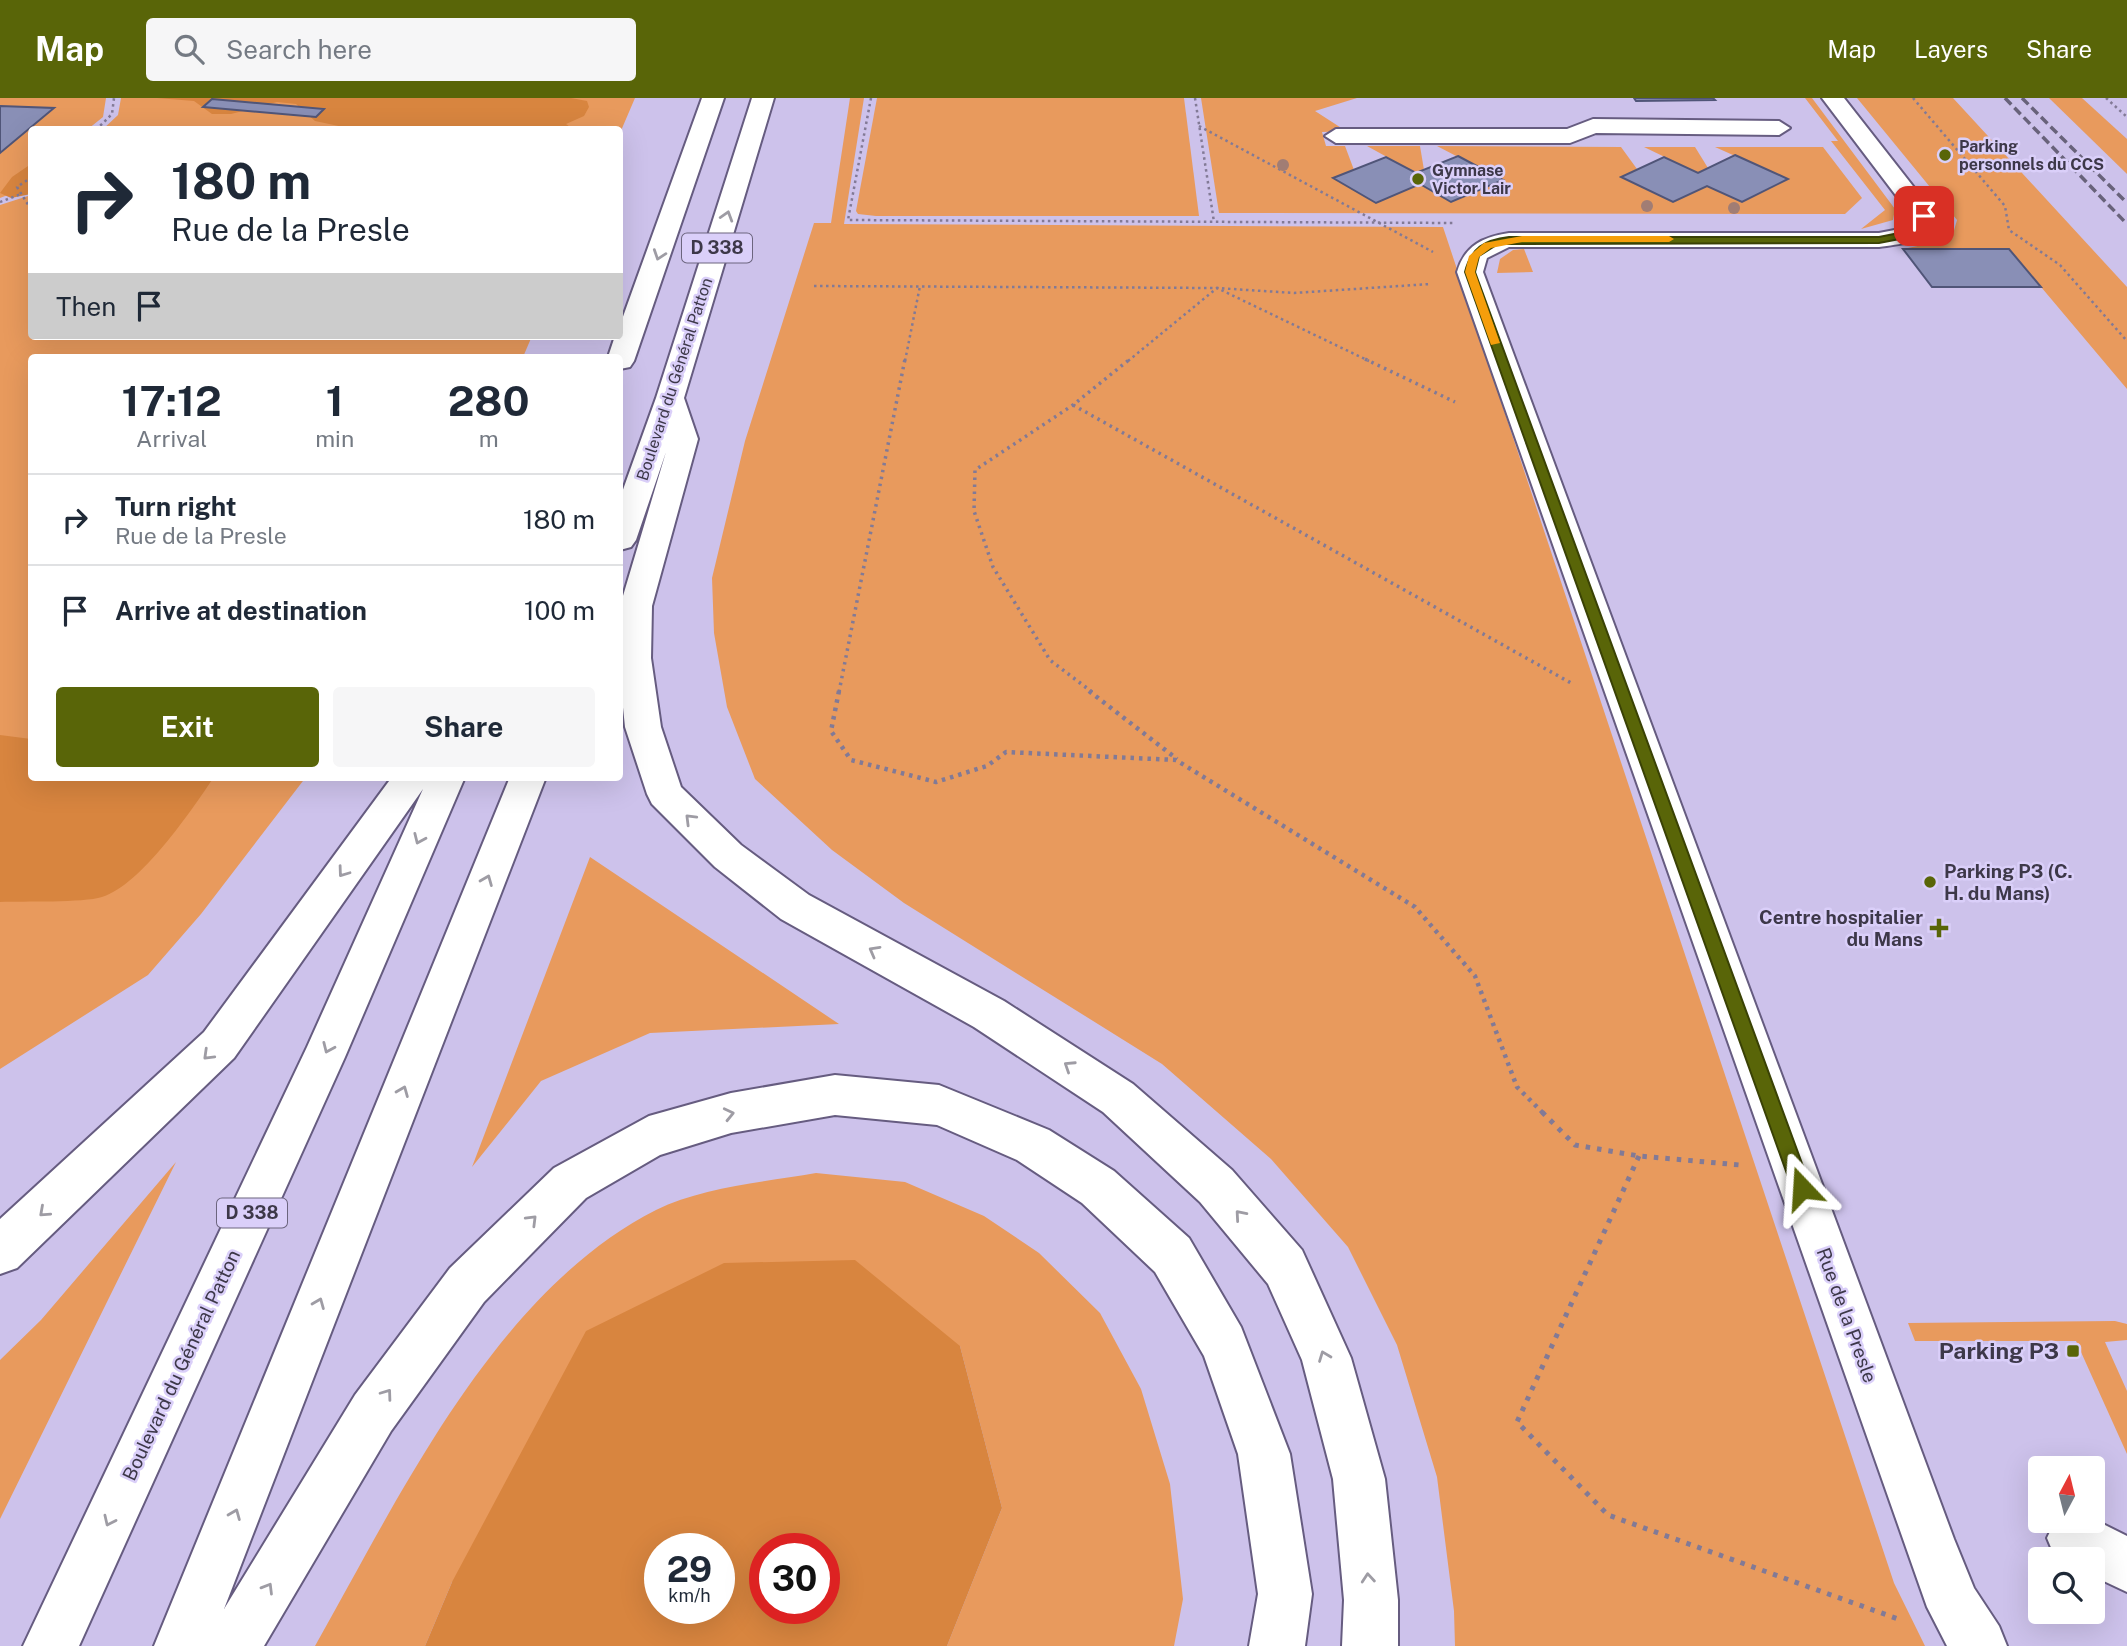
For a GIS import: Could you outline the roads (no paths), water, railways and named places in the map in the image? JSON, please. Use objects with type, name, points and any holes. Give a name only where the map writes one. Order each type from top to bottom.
[{"type":"main road","name":"D 338","points":[[622,354],[713,98]]},
{"type":"main road","name":"Boulevard du Général Patton","points":[[623,531],[670,398],[763,98]]},
{"type":"main road","name":"Rue de la Presle","points":[[1833,98],[1922,213],[1925,225],[1912,233],[1879,240],[1509,240],[1495,242],[1481,249],[1474,256],[1471,276],[1927,1539],[1954,1607],[1979,1646]]},
{"type":"main road","points":[[1336,136],[1570,136],[1589,117],[1779,128],[1765,108]]},
{"type":"main road","points":[[670,398],[684,439],[636,606],[634,658],[643,727],[665,794],[728,856],[794,907],[989,1014],[1118,1098],[1216,1186],[1285,1267],[1326,1358],[1359,1479],[1371,1600],[1370,1646]]},
{"type":"main road","points":[[0,1251],[219,1045],[409,781]]},
{"type":"main road","name":"Boulevard du Général Patton","points":[[51,1646],[324,1057],[445,781]]},
{"type":"main road","points":[[183,1646],[526,781]]},
{"type":"main road","points":[[233,1646],[373,1413],[467,1285],[570,1183],[649,1137],[731,1113],[835,1096],[939,1105],[1033,1145],[1098,1187],[1172,1255],[1224,1344],[1264,1454],[1285,1594],[1277,1646]]},
{"type":"main road","points":[[2074,1538],[2127,1565]]},
{"type":"railway","points":[[2005,98],[2127,224]]},
{"type":"railway","points":[[2022,98],[2127,203]]},
{"type":"place","name":"Parking personnels du CCS","points":[[1945,155]]},
{"type":"place","name":"Gymnase Victor Lair","points":[[1418,179]]},
{"type":"place","name":"Parking P3 (C. H. du Mans)","points":[[1930,882]]},
{"type":"place","name":"Centre hospitalier du Mans","points":[[1939,928]]},
{"type":"place","name":"Parking P3","points":[[2073,1351]]}]
